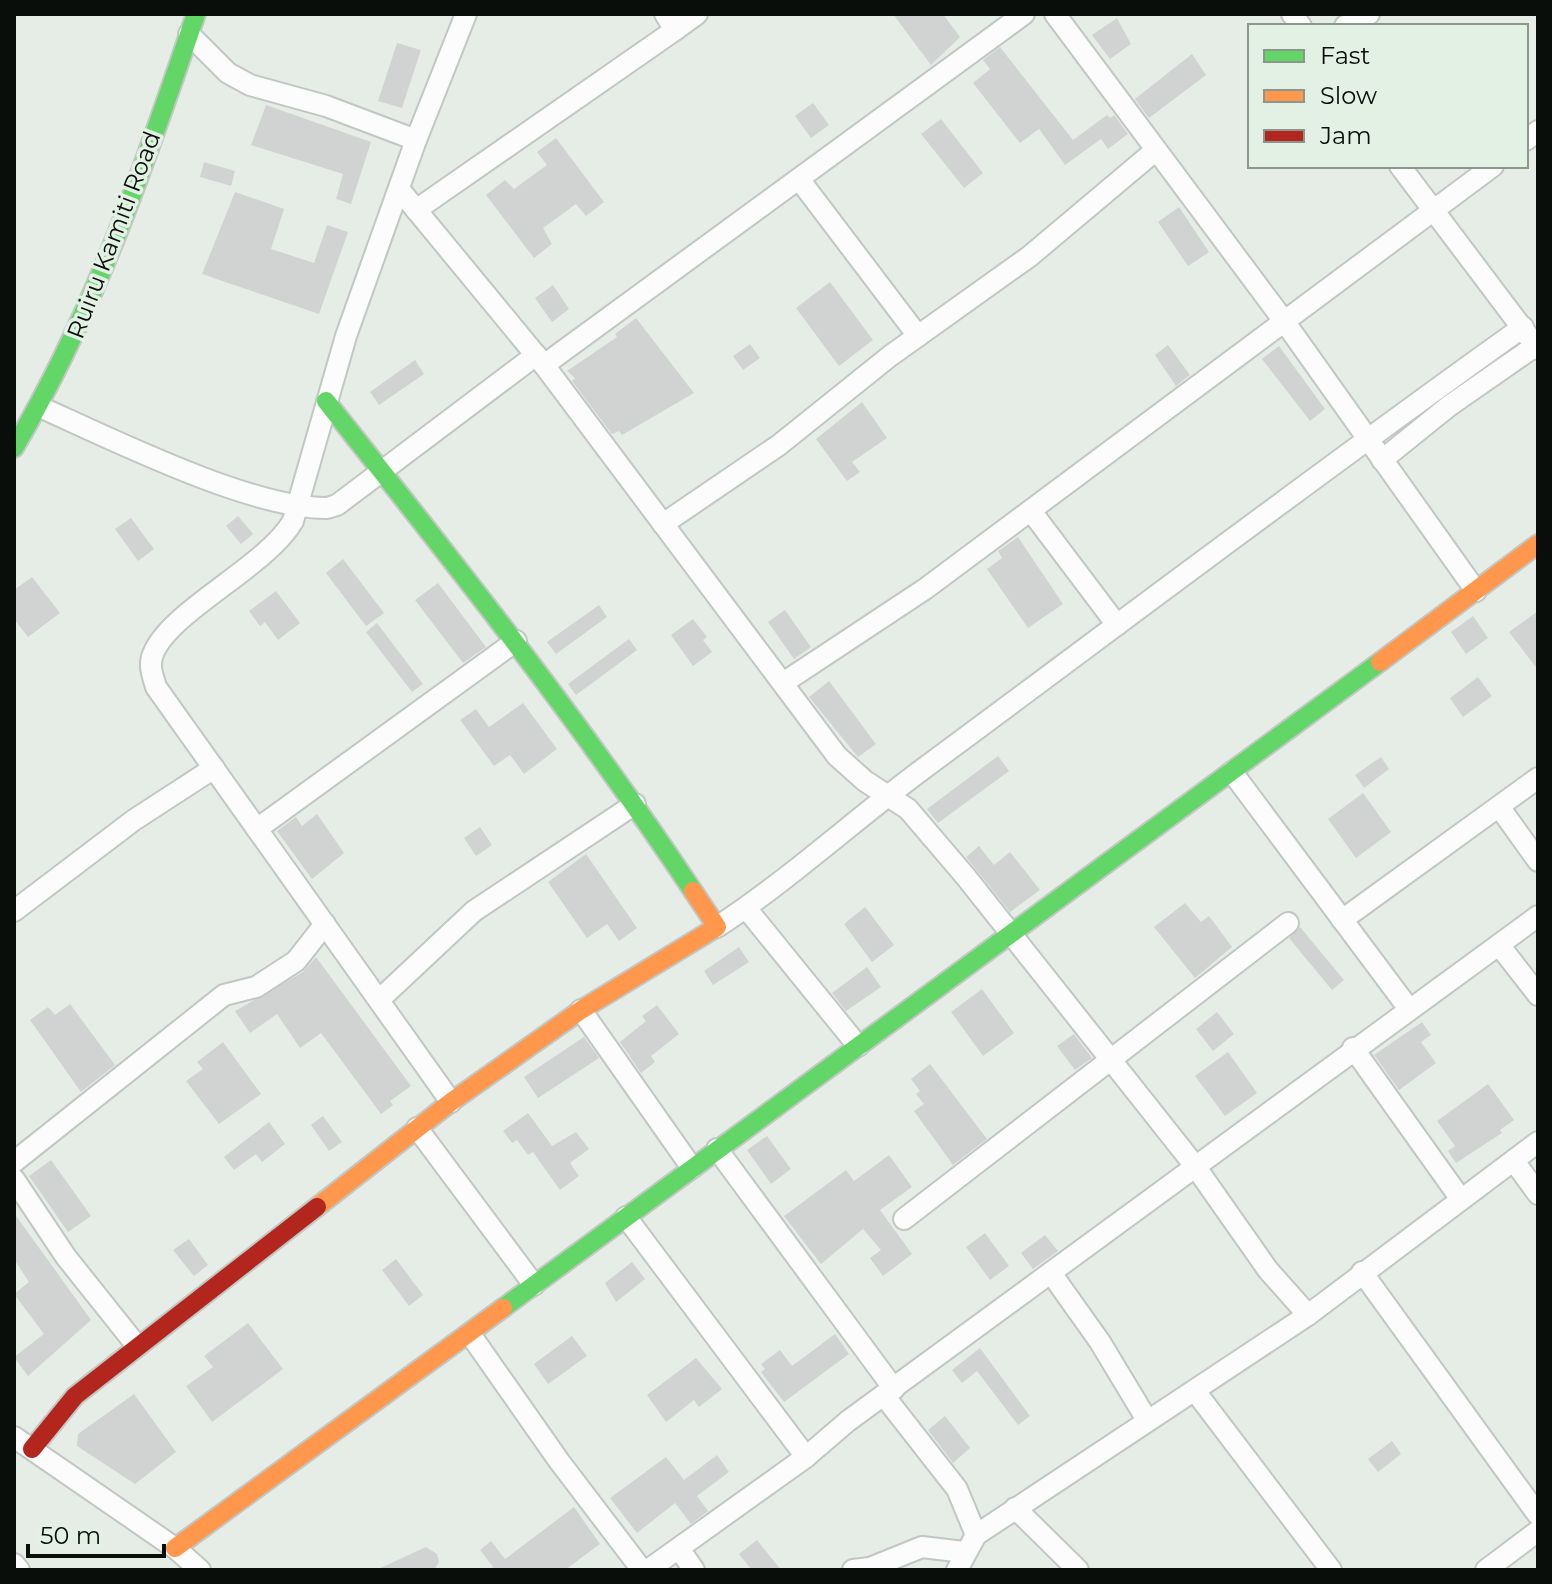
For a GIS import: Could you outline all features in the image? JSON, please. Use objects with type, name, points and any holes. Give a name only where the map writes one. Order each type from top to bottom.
[{"type":"street","points":[[451,1102],[156,687],[151,660],[176,625],[275,544],[300,505],[326,401],[416,140],[466,14]]},
{"type":"street","points":[[416,210],[670,22],[697,14]]},
{"type":"street","points":[[40,407],[195,473],[300,505],[321,508],[337,505],[799,179],[1024,14]]},
{"type":"street","points":[[1055,14],[1284,321],[1476,591]]},
{"type":"street","points":[[1349,24],[1369,14]]},
{"type":"street","points":[[192,24],[228,73],[250,85],[326,106],[416,140]]},
{"type":"street","name":"Ruiru Kamiti Road","points":[[14,448],[40,407],[104,271],[192,24]]},
{"type":"street","points":[[663,524],[779,445],[918,336],[1030,256],[1156,150]]},
{"type":"street","points":[[1382,460],[1449,406],[1537,346],[1401,168]]},
{"type":"street","points":[[783,683],[925,589],[1490,168]]},
{"type":"street","points":[[799,179],[918,336]]},
{"type":"street","points":[[399,189],[540,360],[852,772],[908,809],[1111,1057],[1195,1166],[1268,1270],[1308,1315]]},
{"type":"street","points":[[32,1449],[75,1396],[451,1102],[581,1010],[746,908],[888,795],[1366,439],[1523,327]]},
{"type":"street","points":[[326,401],[516,641],[635,804],[717,927]]},
{"type":"street","points":[[1031,511],[1117,625]]},
{"type":"street","points":[[175,1548],[470,1334],[1538,544]]},
{"type":"street","points":[[257,829],[516,641]]},
{"type":"street","points":[[14,911],[134,820],[214,768]]},
{"type":"street","points":[[1232,772],[1409,1009]]},
{"type":"street","points":[[1342,920],[1538,778]]},
{"type":"street","points":[[379,1000],[474,911],[635,804]]},
{"type":"street","points":[[1500,808],[1538,861]]},
{"type":"street","points":[[746,908],[858,1046]]},
{"type":"street","points":[[648,1570],[806,1457],[848,1421],[890,1393],[1353,1048],[1538,916]]},
{"type":"street","points":[[904,1219],[1288,923]]},
{"type":"street","points":[[14,1162],[224,995],[256,987],[296,961],[325,924]]},
{"type":"street","points":[[1499,945],[1538,995]]},
{"type":"street","points":[[581,1010],[692,1168]]},
{"type":"street","points":[[1353,1048],[1460,1198]]},
{"type":"street","points":[[417,1128],[534,1285]]},
{"type":"street","points":[[855,1570],[870,1568],[922,1547],[960,1561],[976,1535],[1308,1315],[1538,1142]]},
{"type":"street","points":[[717,1149],[957,1489],[976,1535]]},
{"type":"street","points":[[1514,1161],[1538,1194]]},
{"type":"street","points":[[14,1179],[66,1257],[137,1346]]},
{"type":"street","points":[[626,1217],[806,1457]]},
{"type":"street","points":[[1362,1272],[1538,1515]]},
{"type":"street","points":[[1051,1273],[1100,1342],[1147,1420]]},
{"type":"street","points":[[470,1334],[559,1461],[642,1570]]},
{"type":"street","points":[[1195,1391],[1331,1570]]},
{"type":"street","points":[[14,1437],[175,1548],[200,1570]]},
{"type":"street","points":[[1015,1508],[1078,1570]]},
{"type":"street","points":[[1486,1570],[1536,1537]]},
{"type":"street","points":[[680,1550],[694,1570]]},
{"type":"street","points":[[14,1564],[19,1570]]},
{"type":"building","points":[[893,14],[943,14],[960,37],[931,65]]},
{"type":"building","points":[[1117,18],[1131,44],[1110,59],[1092,35]]},
{"type":"building","points":[[397,43],[421,50],[402,108],[378,101]]},
{"type":"building","points":[[1000,47],[1073,140],[1107,115],[1110,118],[1114,115],[1128,134],[1108,149],[1101,139],[1065,165],[1039,129],[1020,143],[973,83],[990,69],[983,60]]},
{"type":"building","points":[[1192,54],[1206,75],[1149,118],[1135,99]]},
{"type":"building","points":[[813,103],[829,125],[811,138],[795,116]]},
{"type":"building","points":[[266,105],[371,142],[351,204],[336,199],[343,174],[251,145]]},
{"type":"building","points":[[941,119],[983,173],[964,188],[921,134]]},
{"type":"building","points":[[556,138],[604,202],[586,216],[576,204],[543,228],[552,244],[534,258],[486,195],[505,180],[514,189],[547,165],[537,152]]},
{"type":"building","points":[[204,162],[235,171],[231,186],[200,177]]},
{"type":"building","points":[[235,192],[284,209],[271,249],[314,263],[327,225],[348,232],[319,314],[202,274]]},
{"type":"building","points":[[1179,207],[1209,252],[1188,266],[1158,222]]},
{"type":"building","points":[[830,282],[873,340],[839,366],[796,308]]},
{"type":"building","points":[[553,285],[569,309],[552,322],[535,298]]},
{"type":"building","points":[[636,318],[694,393],[622,435],[619,431],[612,434],[572,381],[575,378],[567,371],[617,337],[615,334]]},
{"type":"building","points":[[750,344],[760,358],[743,370],[733,356]]},
{"type":"building","points":[[1168,345],[1190,375],[1176,386],[1155,355]]},
{"type":"building","points":[[1279,346],[1325,409],[1310,421],[1262,359]]},
{"type":"building","points":[[415,360],[424,374],[379,405],[370,392]]},
{"type":"building","points":[[862,402],[887,438],[852,462],[860,472],[847,481],[816,439]]},
{"type":"building","points":[[238,516],[253,534],[241,544],[226,526]]},
{"type":"building","points":[[131,518],[154,549],[138,561],[115,529]]},
{"type":"building","points":[[1018,537],[1063,604],[1028,628],[987,569],[1002,558],[998,551]]},
{"type":"building","points":[[343,559],[384,613],[366,626],[326,573]]},
{"type":"building","points":[[32,577],[60,613],[28,637],[14,619],[14,590]]},
{"type":"building","points":[[438,583],[486,647],[463,663],[415,600]]},
{"type":"building","points":[[276,591],[300,623],[278,640],[265,622],[260,626],[249,611]]},
{"type":"building","points":[[599,605],[607,617],[556,654],[547,642]]},
{"type":"building","points":[[785,610],[811,647],[794,659],[768,622]]},
{"type":"building","points":[[1538,611],[1538,670],[1509,632]]},
{"type":"building","points":[[1473,616],[1488,638],[1466,654],[1451,632]]},
{"type":"building","points":[[693,619],[707,637],[703,640],[712,652],[693,666],[671,635]]},
{"type":"building","points":[[377,623],[423,684],[412,692],[366,632]]},
{"type":"building","points":[[629,639],[637,650],[576,695],[568,684]]},
{"type":"building","points":[[1478,677],[1492,696],[1463,717],[1450,698]]},
{"type":"building","points":[[829,681],[876,744],[858,757],[809,697]]},
{"type":"building","points":[[523,703],[557,749],[524,774],[510,755],[494,766],[460,720],[476,709],[489,727]]},
{"type":"building","points":[[998,756],[1009,771],[938,823],[927,809]]},
{"type":"building","points":[[1381,757],[1389,769],[1364,788],[1355,775]]},
{"type":"building","points":[[1363,793],[1391,832],[1356,858],[1328,819]]},
{"type":"building","points":[[317,814],[344,853],[312,879],[277,831],[296,817],[302,826]]},
{"type":"building","points":[[480,827],[492,845],[476,856],[464,838]]},
{"type":"building","points":[[979,846],[994,865],[1010,852],[1040,890],[1010,912],[966,857]]},
{"type":"building","points":[[586,854],[637,928],[619,941],[607,924],[587,938],[548,882]]},
{"type":"building","points":[[1185,903],[1201,922],[1209,916],[1232,947],[1195,978],[1154,927]]},
{"type":"building","points":[[865,907],[894,945],[872,962],[844,924]]},
{"type":"building","points":[[1300,927],[1344,980],[1332,990],[1289,938]]},
{"type":"building","points":[[739,947],[749,962],[713,985],[704,971]]},
{"type":"building","points":[[316,957],[411,1086],[390,1101],[393,1105],[381,1114],[321,1033],[300,1048],[277,1014],[250,1033],[235,1011],[303,972]]},
{"type":"building","points":[[867,967],[881,987],[846,1011],[832,993]]},
{"type":"building","points":[[982,989],[1014,1033],[983,1056],[951,1012]]},
{"type":"building","points":[[70,1004],[115,1065],[81,1092],[30,1020],[48,1007],[55,1015]]},
{"type":"building","points":[[657,1005],[679,1034],[651,1056],[655,1062],[641,1073],[620,1042],[646,1021],[642,1016]]},
{"type":"building","points":[[1217,1012],[1234,1034],[1213,1051],[1196,1029]]},
{"type":"building","points":[[1422,1022],[1431,1035],[1421,1042],[1436,1063],[1399,1090],[1374,1055]]},
{"type":"building","points":[[1074,1034],[1092,1058],[1075,1070],[1057,1046]]},
{"type":"building","points":[[584,1037],[599,1058],[538,1098],[524,1077]]},
{"type":"building","points":[[223,1042],[261,1094],[219,1124],[186,1081],[203,1069],[197,1062]]},
{"type":"building","points":[[1228,1052],[1257,1093],[1225,1116],[1195,1076]]},
{"type":"building","points":[[930,1064],[987,1139],[953,1165],[914,1111],[924,1104],[916,1094],[920,1091],[911,1079]]},
{"type":"building","points":[[1488,1084],[1514,1120],[1500,1130],[1502,1133],[1456,1163],[1448,1151],[1455,1146],[1437,1121]]},
{"type":"building","points":[[528,1113],[552,1146],[576,1132],[589,1149],[570,1163],[579,1176],[560,1190],[533,1152],[528,1155],[517,1140],[512,1143],[503,1131]]},
{"type":"building","points":[[323,1116],[342,1142],[329,1151],[311,1125]]},
{"type":"building","points":[[269,1122],[285,1144],[262,1162],[256,1154],[234,1170],[224,1157]]},
{"type":"building","points":[[767,1136],[791,1169],[771,1184],[747,1150]]},
{"type":"building","points":[[889,1155],[912,1187],[880,1210],[912,1254],[883,1276],[870,1258],[881,1250],[863,1229],[821,1264],[784,1216],[846,1170],[854,1181]]},
{"type":"building","points":[[51,1160],[91,1216],[68,1232],[29,1176]]},
{"type":"building","points":[[14,1213],[91,1320],[28,1376],[14,1357],[44,1334],[14,1294],[29,1282],[14,1259]]},
{"type":"building","points":[[985,1233],[1009,1266],[990,1280],[966,1247]]},
{"type":"building","points":[[1045,1235],[1058,1251],[1033,1269],[1021,1253]]},
{"type":"building","points":[[189,1239],[208,1265],[194,1276],[173,1250]]},
{"type":"building","points":[[396,1259],[423,1295],[409,1306],[382,1270]]},
{"type":"building","points":[[632,1262],[645,1279],[616,1302],[605,1283]]},
{"type":"building","points":[[248,1323],[283,1369],[212,1422],[186,1386],[213,1367],[204,1356]]},
{"type":"building","points":[[835,1334],[849,1354],[784,1402],[761,1372],[765,1369],[761,1364],[780,1350],[792,1366]]},
{"type":"building","points":[[572,1336],[587,1356],[548,1384],[534,1364]]},
{"type":"building","points":[[980,1348],[1030,1416],[1018,1425],[977,1371],[962,1383],[952,1370]]},
{"type":"building","points":[[696,1358],[722,1389],[699,1407],[694,1400],[666,1422],[647,1395]]},
{"type":"building","points":[[134,1394],[176,1452],[135,1484],[77,1446],[78,1434]]},
{"type":"building","points":[[945,1416],[970,1448],[953,1463],[928,1430]]},
{"type":"building","points":[[1392,1441],[1401,1454],[1378,1472],[1368,1459]]},
{"type":"building","points":[[717,1455],[729,1472],[697,1496],[708,1511],[691,1524],[675,1503],[637,1533],[610,1498],[666,1457],[684,1480]]},
{"type":"building","points":[[574,1507],[600,1544],[565,1570],[489,1570],[493,1567],[480,1550],[491,1541],[505,1559]]},
{"type":"building","points":[[757,1540],[781,1570],[752,1570],[739,1554]]},
{"type":"building","points":[[426,1547],[437,1554],[439,1562],[434,1570],[376,1570]]},
{"type":"traffic: fast","points":[[14,448],[94,290],[137,181],[196,14]]},
{"type":"traffic: fast","points":[[326,401],[561,703],[693,891]]},
{"type":"traffic: fast","points":[[503,1308],[1380,662]]},
{"type":"traffic: slow","points":[[1380,662],[1538,544]]},
{"type":"traffic: slow","points":[[317,1207],[451,1102],[581,1010],[717,927],[693,891]]},
{"type":"traffic: slow","points":[[175,1548],[503,1308]]},
{"type":"traffic: jam","points":[[32,1449],[75,1396],[317,1207]]}]
